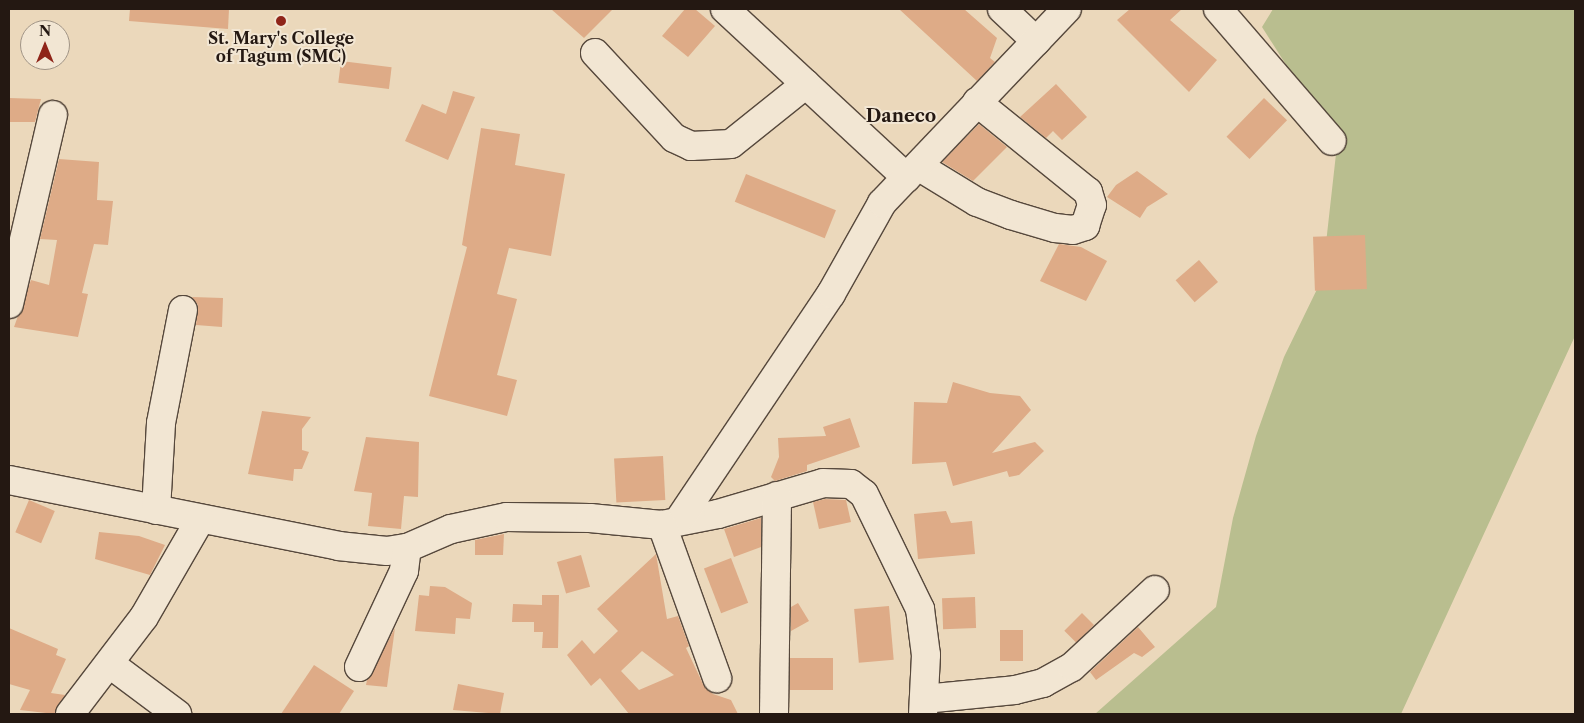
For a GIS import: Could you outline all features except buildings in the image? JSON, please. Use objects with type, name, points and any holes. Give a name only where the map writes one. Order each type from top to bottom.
[{"type":"street","points":[[725,9],[806,84],[912,172],[977,202],[1011,215],[1055,228],[1073,230],[1085,226],[1092,206],[1088,192],[977,102]]},
{"type":"street","points":[[1002,9],[1036,41]]},
{"type":"street","points":[[670,523],[831,294],[865,227],[912,172],[1067,9]]},
{"type":"street","points":[[1218,9],[1332,141]]},
{"type":"street","points":[[595,53],[674,138],[691,146],[731,144],[806,84]]},
{"type":"street","points":[[9,304],[53,115]]},
{"type":"street","points":[[156,510],[161,423],[183,310]]},
{"type":"street","points":[[9,480],[200,520],[338,546],[387,551],[407,548],[451,529],[506,518],[590,518],[670,523],[718,514],[777,496],[841,482],[864,494],[920,609],[926,655],[923,706],[1015,690],[1043,683],[1072,667],[1155,590]]},
{"type":"street","points":[[774,714],[777,496]]},
{"type":"street","points":[[70,714],[110,664],[179,563],[200,520]]},
{"type":"street","points":[[670,523],[717,678]]},
{"type":"street","points":[[359,667],[404,571],[407,548]]},
{"type":"street","points":[[110,664],[177,714]]},
{"type":"green space","points":[[1273,9],[1575,9],[1575,336],[1401,714],[1095,714],[1216,607],[1233,518],[1256,436],[1284,357],[1322,279],[1337,145],[1262,27]]},
{"type":"place","name":"St. Mary's College of Tagum (SMC)","points":[[281,21]]},
{"type":"district","name":"Daneco","points":[[901,116]]}]
